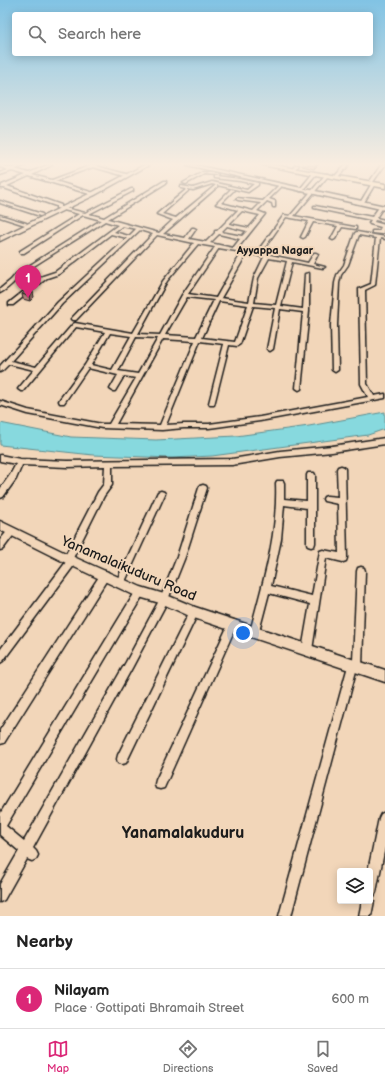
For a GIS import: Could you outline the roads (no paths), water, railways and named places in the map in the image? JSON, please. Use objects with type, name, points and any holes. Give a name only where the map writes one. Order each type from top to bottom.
[{"type":"street","points":[[18,208],[41,215]]},
{"type":"street","points":[[0,238],[41,215],[58,208]]},
{"type":"street","points":[[0,238],[59,208]]},
{"type":"street","points":[[62,208],[84,215],[158,234],[323,267]]},
{"type":"street","points":[[22,252],[98,208]]},
{"type":"street","points":[[0,291],[24,271],[123,208]]},
{"type":"street","points":[[166,208],[159,214],[176,220]]},
{"type":"street","points":[[74,319],[158,234],[190,208]]},
{"type":"street","points":[[234,249],[263,214],[235,208]]},
{"type":"street","points":[[255,211],[258,208]]},
{"type":"street","points":[[291,217],[299,208]]},
{"type":"street","points":[[320,208],[384,221]]},
{"type":"street","points":[[258,254],[283,217],[312,220],[381,233],[383,226],[371,223],[382,208]]},
{"type":"street","points":[[207,244],[241,209]]},
{"type":"street","points":[[0,216],[24,224]]},
{"type":"street","points":[[303,237],[312,220]]},
{"type":"street","points":[[11,304],[45,277],[57,273],[122,224]]},
{"type":"street","points":[[226,224],[250,230]]},
{"type":"street","points":[[333,239],[340,226]]},
{"type":"street","points":[[0,370],[60,303],[139,229]]},
{"type":"street","points":[[186,240],[194,229]]},
{"type":"street","points":[[217,232],[243,238]]},
{"type":"street","points":[[110,233],[130,237]]},
{"type":"street","points":[[335,370],[334,325],[339,275],[346,265],[357,233],[385,238]]},
{"type":"street","points":[[372,398],[364,384],[362,289],[373,285],[378,237]]},
{"type":"street","points":[[114,372],[165,281],[197,242]]},
{"type":"street","points":[[111,427],[186,295],[218,246]]},
{"type":"street","points":[[162,428],[198,339],[216,300],[245,252]]},
{"type":"street","points":[[310,264],[316,254]]},
{"type":"street","points":[[21,389],[75,325],[108,331],[237,344],[251,303],[256,278],[267,256]]},
{"type":"street","points":[[270,349],[278,306],[290,260]]},
{"type":"street","points":[[299,388],[306,310],[307,274]]},
{"type":"street","points":[[186,295],[216,300],[306,310]]},
{"type":"street","points":[[62,401],[87,366],[108,331]]},
{"type":"street","points":[[212,403],[228,343]]},
{"type":"street","points":[[8,362],[38,369]]},
{"type":"street","points":[[87,366],[122,374],[139,376]]},
{"type":"street","points":[[113,388],[122,374]]},
{"type":"street","points":[[0,403],[28,412],[111,427],[162,428],[209,426],[260,419],[385,396]]},
{"type":"street","points":[[0,458],[20,462],[109,464],[232,462],[280,454],[332,449],[385,441]]},
{"type":"street","points":[[0,495],[13,477],[20,462]]},
{"type":"street","points":[[0,658],[70,560],[101,494],[108,485],[109,464]]},
{"type":"street","points":[[307,650],[323,554],[343,558],[341,469]]},
{"type":"street","points":[[310,542],[312,505],[311,475]]},
{"type":"street","points":[[255,632],[277,532],[281,502],[280,483]]},
{"type":"street","points":[[0,896],[29,852],[164,599],[181,557],[203,488]]},
{"type":"street","points":[[120,583],[161,494]]},
{"type":"street","points":[[327,499],[342,501]]},
{"type":"street","points":[[281,502],[312,505]]},
{"type":"street","name":"Yanamalaikuduru Road","points":[[0,525],[70,560],[140,592],[164,599],[194,612],[385,676]]},
{"type":"street","points":[[0,546],[12,531]]},
{"type":"street","points":[[285,916],[355,666],[361,571]]},
{"type":"street","points":[[0,739],[105,575]]},
{"type":"street","points":[[265,588],[314,601]]},
{"type":"street","points":[[0,824],[140,592]]},
{"type":"street","points":[[122,759],[194,612]]},
{"type":"street","points":[[160,784],[233,624]]},
{"type":"street","points":[[373,877],[385,818]]},
{"type":"street","points":[[0,828],[29,852]]},
{"type":"street","points":[[365,916],[367,904]]},
{"type":"water","points":[[385,412],[385,429],[368,435],[212,456],[172,458],[93,455],[0,445],[0,423],[71,437],[156,440],[236,436],[309,426]]},
{"type":"place","name":"Nilayam","points":[[28,298]]},
{"type":"district","name":"Ayyappa Nagar","points":[[275,250]]},
{"type":"district","name":"Yanamalakuduru","points":[[183,832]]}]
